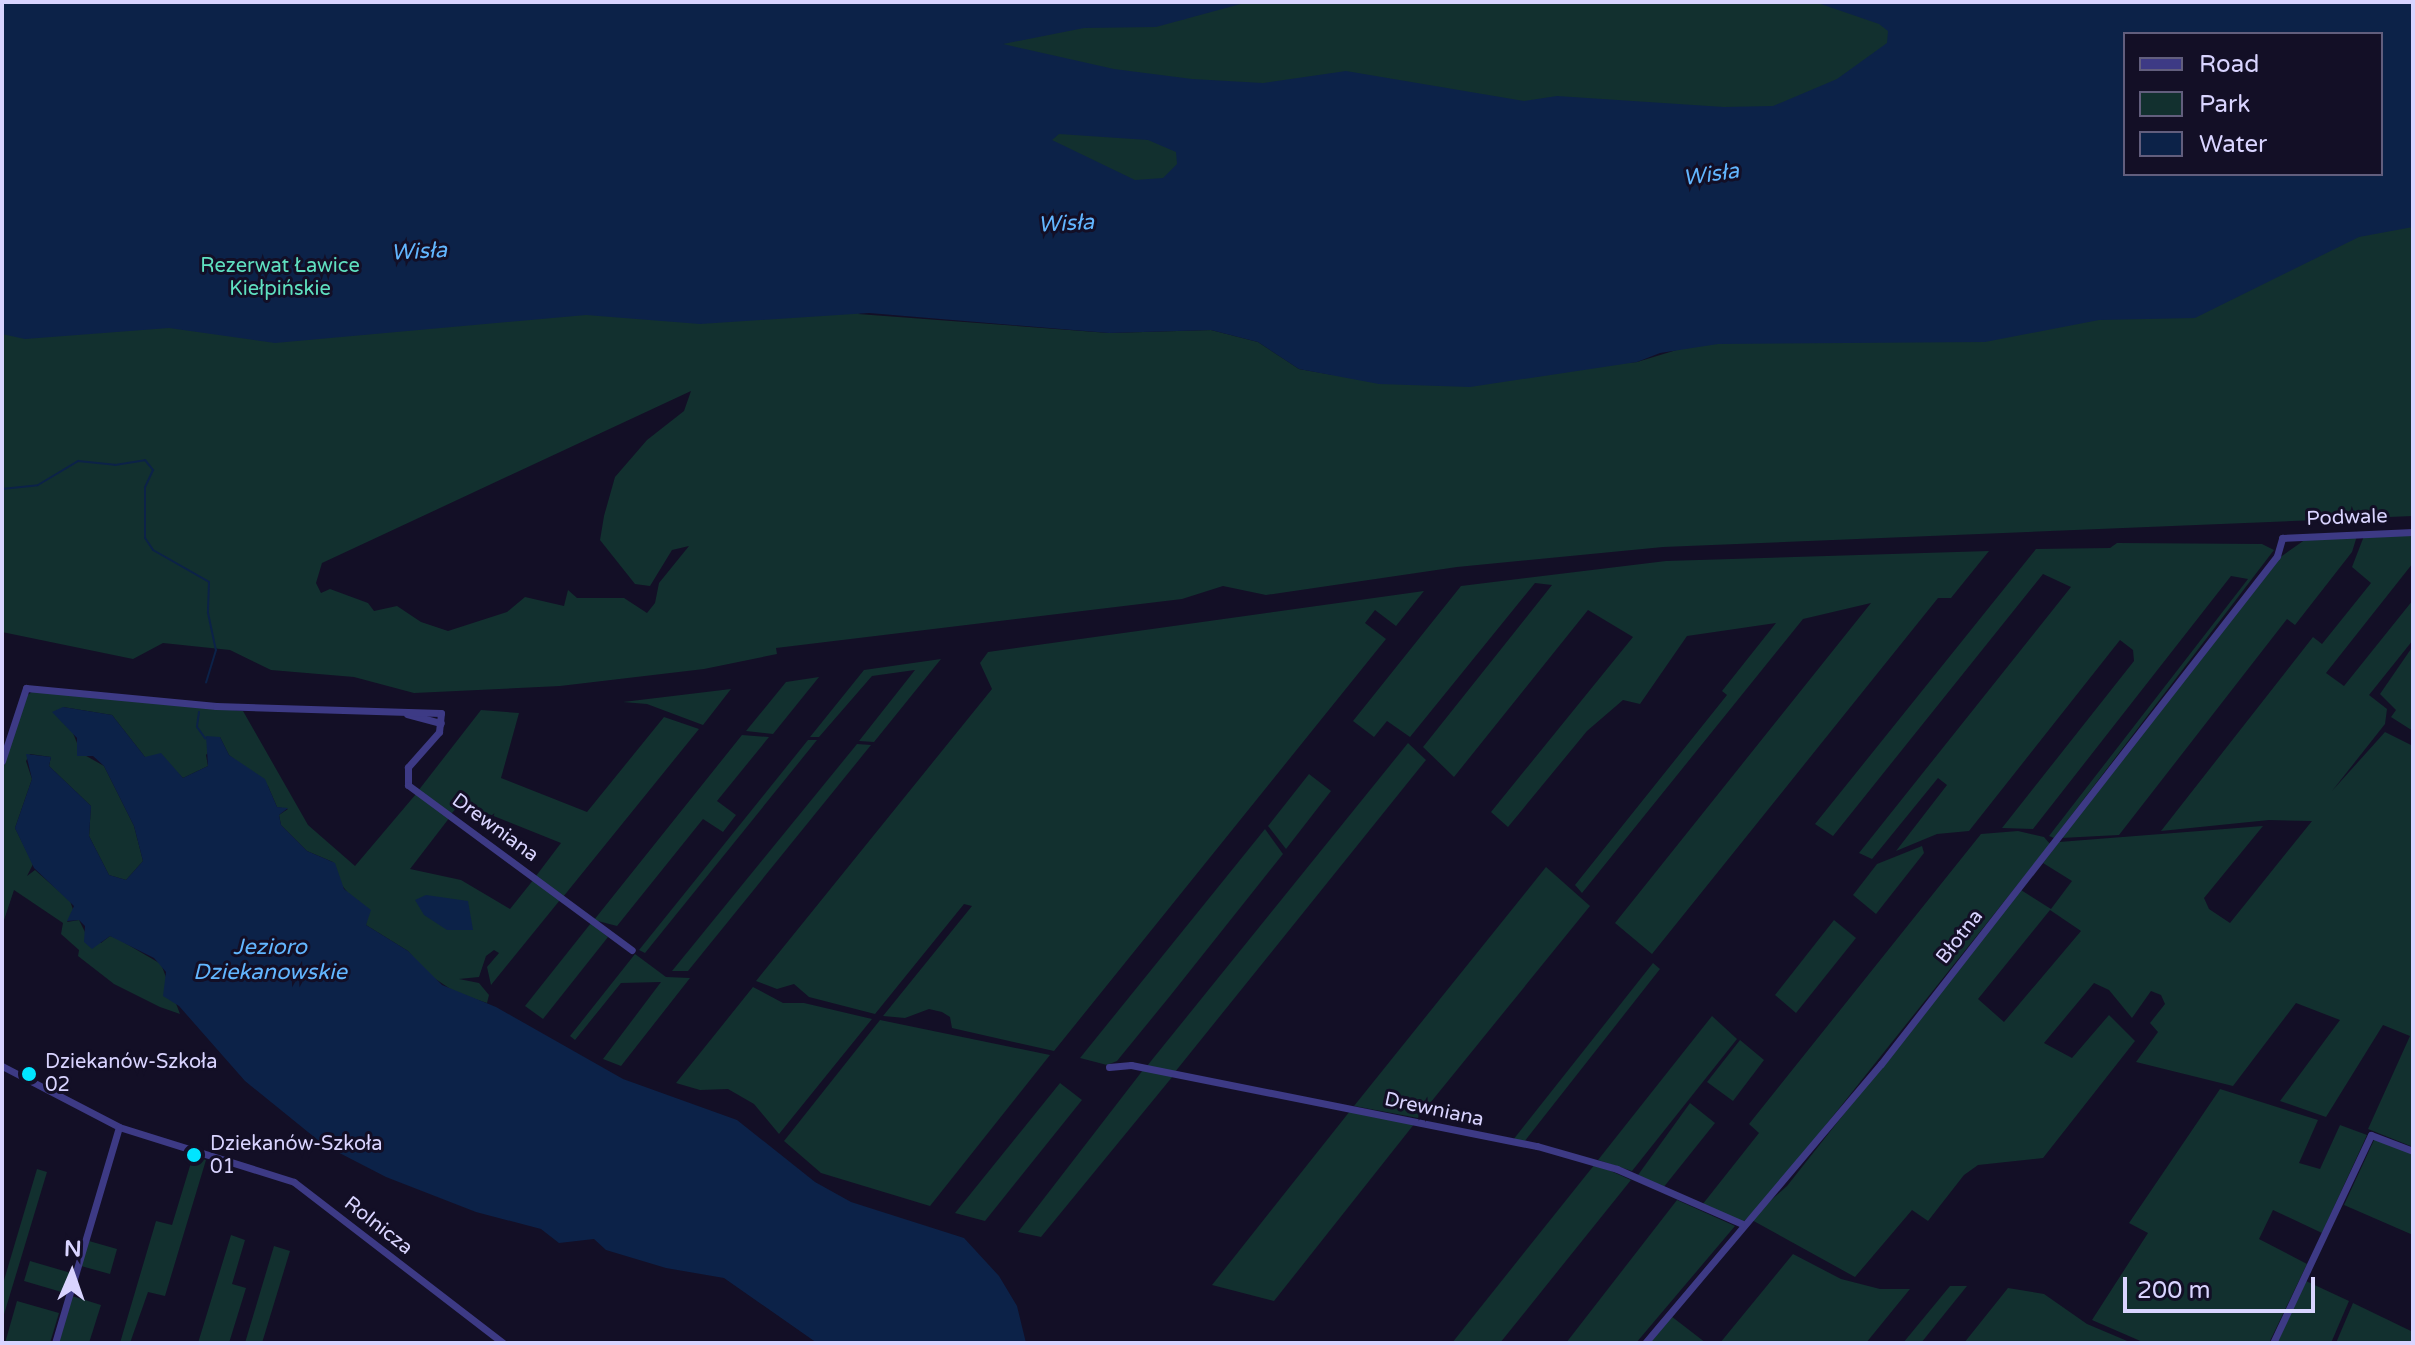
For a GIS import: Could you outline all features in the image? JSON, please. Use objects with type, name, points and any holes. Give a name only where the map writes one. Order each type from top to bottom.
[{"type":"street","name":"Podwale","points":[[2282,538],[2413,532]]},
{"type":"street","name":"Błotna","points":[[1645,1343],[1742,1224],[1783,1184],[2055,844],[2277,556],[2282,538]]},
{"type":"street","points":[[2,761],[26,688],[216,706],[441,713],[441,723],[405,713]]},
{"type":"street","name":"Drewniana","points":[[441,723],[435,738],[408,767],[408,785],[632,950]]},
{"type":"street","name":"Drewniana","points":[[1109,1067],[1131,1065],[1537,1146],[1617,1169],[1742,1224]]},
{"type":"street","name":"Rolnicza","points":[[2,1066],[119,1127],[294,1182],[503,1343]]},
{"type":"street","points":[[55,1343],[119,1127]]},
{"type":"street","points":[[2273,1343],[2371,1135],[2413,1151]]},
{"type":"green space","name":"Rezerwat Ławice Kiełpińskie","points":[[2,2],[2413,2],[2413,516],[1663,547],[1457,567],[1266,595],[1223,586],[1182,599],[776,648],[777,654],[704,669],[560,686],[414,693],[354,677],[271,670],[230,650],[163,643],[133,659],[2,632]],"holes":[[[943,275],[1680,349],[1637,362],[1591,366],[1333,375],[1299,369],[1258,342],[1211,330],[1109,333],[858,314]],[[691,391],[684,411],[647,440],[615,477],[604,516],[600,540],[635,584],[650,586],[672,550],[689,546],[659,583],[655,603],[647,613],[624,598],[577,598],[568,590],[564,606],[525,597],[507,612],[448,631],[421,622],[397,606],[374,611],[368,603],[330,589],[321,593],[316,583],[322,563]]]},
{"type":"green space","points":[[2413,534],[2413,563],[2326,673],[2344,686],[2413,600],[2413,640],[2369,695],[2387,709],[2385,724],[2332,791],[2385,732],[2413,746],[2413,1147],[2368,1129],[2410,1036],[2383,1025],[2326,1117],[2280,1101],[2340,1020],[2296,1003],[2233,1086],[2136,1062],[2158,1032],[2150,1023],[2165,1004],[2161,995],[2151,991],[2132,1018],[2109,990],[2094,983],[2044,1043],[2072,1058],[2109,1015],[2135,1041],[2043,1158],[1978,1165],[1964,1175],[1928,1221],[1912,1210],[1855,1277],[1750,1219],[1787,1186],[2021,890],[2051,909],[2072,881],[2043,863],[2059,842],[2263,826],[2204,898],[2209,909],[2230,923],[2312,821],[2269,820],[2161,831],[2313,637],[2322,644],[2371,583],[2352,567],[2364,536]],"holes":[[[2050,910],[2081,931],[2004,1022],[1978,999]]]},
{"type":"green space","points":[[2357,536],[2352,552],[2295,625],[2287,619],[2119,835],[2061,838],[2279,558],[2306,539]]},
{"type":"green space","points":[[2117,543],[2262,544],[2274,550],[2054,838],[2049,836],[2248,579],[2231,576],[2033,829],[2002,828],[2134,661],[2133,650],[2120,640],[1969,831],[1937,834],[1896,851],[1947,785],[1938,778],[1872,859],[1859,853],[2071,587],[2043,574],[1833,836],[1815,824],[2036,549],[2110,548]]},
{"type":"green space","points":[[1989,551],[1951,598],[1938,598],[1652,954],[1615,923],[1871,603],[1803,619],[1582,893],[1575,885],[1727,695],[1722,691],[1776,623],[1687,636],[1640,704],[1623,700],[1587,731],[1508,827],[1491,812],[1633,637],[1588,610],[1454,777],[1423,747],[1552,585],[1535,583],[1410,737],[1387,721],[1374,737],[1353,721],[1461,586],[1666,561]]},
{"type":"green space","points":[[1424,591],[1396,626],[1375,610],[1365,623],[1386,639],[1054,1051],[952,1028],[950,1017],[929,1009],[905,1018],[883,1016],[972,906],[964,904],[875,1014],[809,997],[794,984],[777,989],[756,981],[992,689],[980,663],[988,652]]},
{"type":"green space","points":[[2413,646],[2413,731],[2391,717],[2396,710],[2380,694]]},
{"type":"green space","points":[[941,659],[874,742],[859,741],[915,670],[872,676],[819,737],[810,737],[864,670]]},
{"type":"green space","points":[[819,677],[773,734],[746,731],[786,682]]},
{"type":"green space","points":[[731,689],[703,725],[647,704],[623,702]]},
{"type":"green space","points":[[33,691],[243,711],[308,825],[355,866],[416,794],[450,817],[410,869],[461,880],[510,909],[534,879],[560,900],[491,985],[487,967],[499,953],[494,950],[486,956],[479,977],[459,979],[479,983],[489,995],[487,1003],[455,992],[428,974],[408,951],[366,925],[367,916],[340,883],[333,862],[307,851],[281,825],[279,815],[288,809],[277,807],[268,786],[229,755],[220,737],[206,755],[208,766],[183,778],[163,758],[145,757],[112,715],[63,707],[60,719],[71,728],[81,753],[104,766],[134,826],[143,861],[126,880],[109,875],[89,836],[91,806],[49,766],[51,757],[30,754],[26,761],[32,779],[15,828],[33,864],[27,876],[35,870],[70,901],[74,912],[67,922],[79,920],[87,936],[101,943],[110,936],[118,939],[161,964],[180,1014],[160,1007],[114,984],[78,956],[79,950],[61,934],[63,923],[14,890],[2,926],[2,772],[25,697]]},
{"type":"green space","points":[[481,710],[519,713],[501,778],[587,812],[664,717],[699,729],[563,897],[536,876],[561,843],[461,803],[451,814],[418,791]]},
{"type":"green space","points":[[742,735],[769,737],[717,801],[736,815],[723,832],[703,819],[617,926],[594,920]]},
{"type":"green space","points":[[808,740],[817,740],[645,953],[639,950]]},
{"type":"green space","points":[[1408,743],[1426,760],[1175,1072],[1147,1066]]},
{"type":"green space","points":[[857,744],[871,745],[688,971],[672,971]]},
{"type":"green space","points":[[1309,774],[1331,791],[1286,849],[1268,826]]},
{"type":"green space","points":[[1265,829],[1283,854],[1170,996],[1117,1061],[1107,1065],[1080,1058]]},
{"type":"green space","points":[[2018,831],[2044,837],[2050,844],[1766,1200],[1742,1223],[1702,1205],[1759,1133],[1749,1124],[1981,834]]},
{"type":"green space","points":[[1922,846],[1924,853],[1876,914],[1853,895],[1877,864]]},
{"type":"green space","points":[[1546,867],[1590,906],[1418,1118],[1354,1106]]},
{"type":"green space","points":[[1834,920],[1856,938],[1796,1013],[1775,995]]},
{"type":"green space","points":[[591,923],[608,937],[543,1019],[525,1006]]},
{"type":"green space","points":[[635,954],[666,977],[690,978],[621,1066],[603,1059],[661,982],[621,983],[575,1040],[570,1036]]},
{"type":"green space","points":[[1653,963],[1660,969],[1524,1142],[1513,1140]]},
{"type":"green space","points":[[753,987],[783,1003],[804,1003],[872,1019],[779,1134],[754,1104],[728,1089],[700,1090],[676,1083]]},
{"type":"green space","points":[[1712,1016],[1737,1039],[1632,1171],[1598,1160]]},
{"type":"green space","points":[[880,1020],[1050,1055],[930,1206],[821,1173],[784,1141]]},
{"type":"green space","points":[[1740,1040],[1764,1060],[1733,1101],[1707,1082]]},
{"type":"green space","points":[[1143,1070],[1173,1076],[1041,1237],[1018,1232]]},
{"type":"green space","points":[[1060,1083],[1082,1100],[985,1221],[955,1213]]},
{"type":"green space","points":[[2220,1089],[2318,1120],[2299,1163],[2320,1169],[2340,1125],[2367,1135],[2322,1233],[2273,1210],[2259,1239],[2307,1264],[2269,1343],[2145,1343],[2092,1320],[2148,1233],[2129,1223]]},
{"type":"green space","points":[[1690,1103],[1715,1123],[1663,1188],[1638,1175]]},
{"type":"green space","points":[[1350,1111],[1415,1123],[1274,1301],[1212,1285]]},
{"type":"green space","points":[[2375,1138],[2413,1153],[2413,1235],[2344,1205]]},
{"type":"green space","points":[[193,1156],[206,1160],[165,1296],[148,1292],[130,1343],[120,1343],[156,1221],[172,1225]]},
{"type":"green space","points":[[1595,1164],[1631,1180],[1500,1343],[1452,1343]]},
{"type":"green space","points":[[37,1169],[47,1172],[2,1321],[2,1287]]},
{"type":"green space","points":[[1677,1200],[1735,1226],[1636,1343],[1566,1343]]},
{"type":"green space","points":[[231,1235],[245,1240],[232,1284],[246,1288],[229,1343],[198,1343]]},
{"type":"green space","points":[[89,1241],[117,1249],[110,1274],[81,1266]]},
{"type":"green space","points":[[274,1246],[290,1251],[262,1343],[245,1343]]},
{"type":"green space","points":[[1793,1254],[1841,1279],[1880,1289],[1910,1289],[1866,1343],[1720,1343]]},
{"type":"green space","points":[[30,1261],[71,1273],[65,1293],[24,1281]]},
{"type":"green space","points":[[2306,1281],[2349,1301],[2331,1343],[2277,1343]]},
{"type":"green space","points":[[1950,1286],[1967,1286],[1921,1343],[1903,1343]]},
{"type":"green space","points":[[2008,1288],[2044,1294],[2087,1324],[2132,1343],[1964,1343]]},
{"type":"green space","points":[[72,1296],[101,1305],[89,1343],[58,1343]]},
{"type":"green space","points":[[17,1301],[59,1313],[50,1343],[5,1343]]},
{"type":"green space","points":[[2353,1303],[2413,1332],[2413,1343],[2336,1343]]},
{"type":"green space","points":[[1671,1316],[1706,1343],[1650,1343]]},
{"type":"water","name":"Rezerwat Ławice Kiełpińskie","points":[[2,2],[1248,2],[1156,27],[1084,28],[1003,44],[1114,69],[1192,79],[1263,83],[1346,71],[1524,101],[1557,96],[1724,107],[1773,106],[1837,79],[1887,43],[1888,31],[1879,24],[1815,2],[2413,2],[2413,227],[2359,237],[2195,318],[2099,320],[1985,342],[1718,344],[1660,353],[1637,362],[1470,387],[1379,384],[1299,369],[1258,342],[1211,330],[1109,333],[869,313],[700,324],[586,315],[275,343],[169,328],[25,339],[2,334]],"holes":[[[1059,134],[1148,140],[1176,152],[1177,164],[1163,178],[1135,180],[1052,140]]]},
{"type":"water","name":"Jezioro Dziekanowskie","points":[[63,707],[112,715],[145,757],[161,753],[183,778],[208,766],[206,736],[220,737],[229,755],[265,779],[277,807],[288,808],[279,815],[281,825],[307,851],[335,863],[344,889],[371,910],[366,925],[408,951],[442,985],[496,1007],[623,1079],[737,1120],[815,1182],[851,1202],[964,1238],[999,1276],[1017,1306],[1026,1343],[817,1343],[724,1278],[666,1268],[606,1250],[594,1239],[559,1243],[541,1229],[476,1212],[386,1177],[324,1145],[245,1081],[179,1006],[163,996],[166,972],[154,958],[110,936],[92,949],[84,942],[85,926],[79,920],[67,921],[74,906],[34,868],[15,828],[32,779],[26,754],[51,757],[49,766],[91,806],[89,836],[109,875],[126,880],[143,861],[134,826],[104,766],[93,756],[77,756],[77,738],[52,712]]},
{"type":"water","points":[[426,895],[468,901],[473,930],[447,930],[424,915],[415,900]]},
{"type":"waterway","points":[[2,489],[38,485],[78,461],[115,465],[145,460],[153,470],[145,487],[145,538],[153,550],[209,582],[208,613],[216,650],[206,682]]},
{"type":"waterway","points":[[199,712],[197,727],[205,738]]},
{"type":"place","name":"Dziekanów-Szkoła 02","points":[[29,1074]]},
{"type":"place","name":"Dziekanów-Szkoła 01","points":[[194,1155]]},
{"type":"water label","name":"Wisła","points":[[1711,175]]},
{"type":"water label","name":"Wisła","points":[[1066,224]]},
{"type":"water label","name":"Wisła","points":[[419,252]]}]
